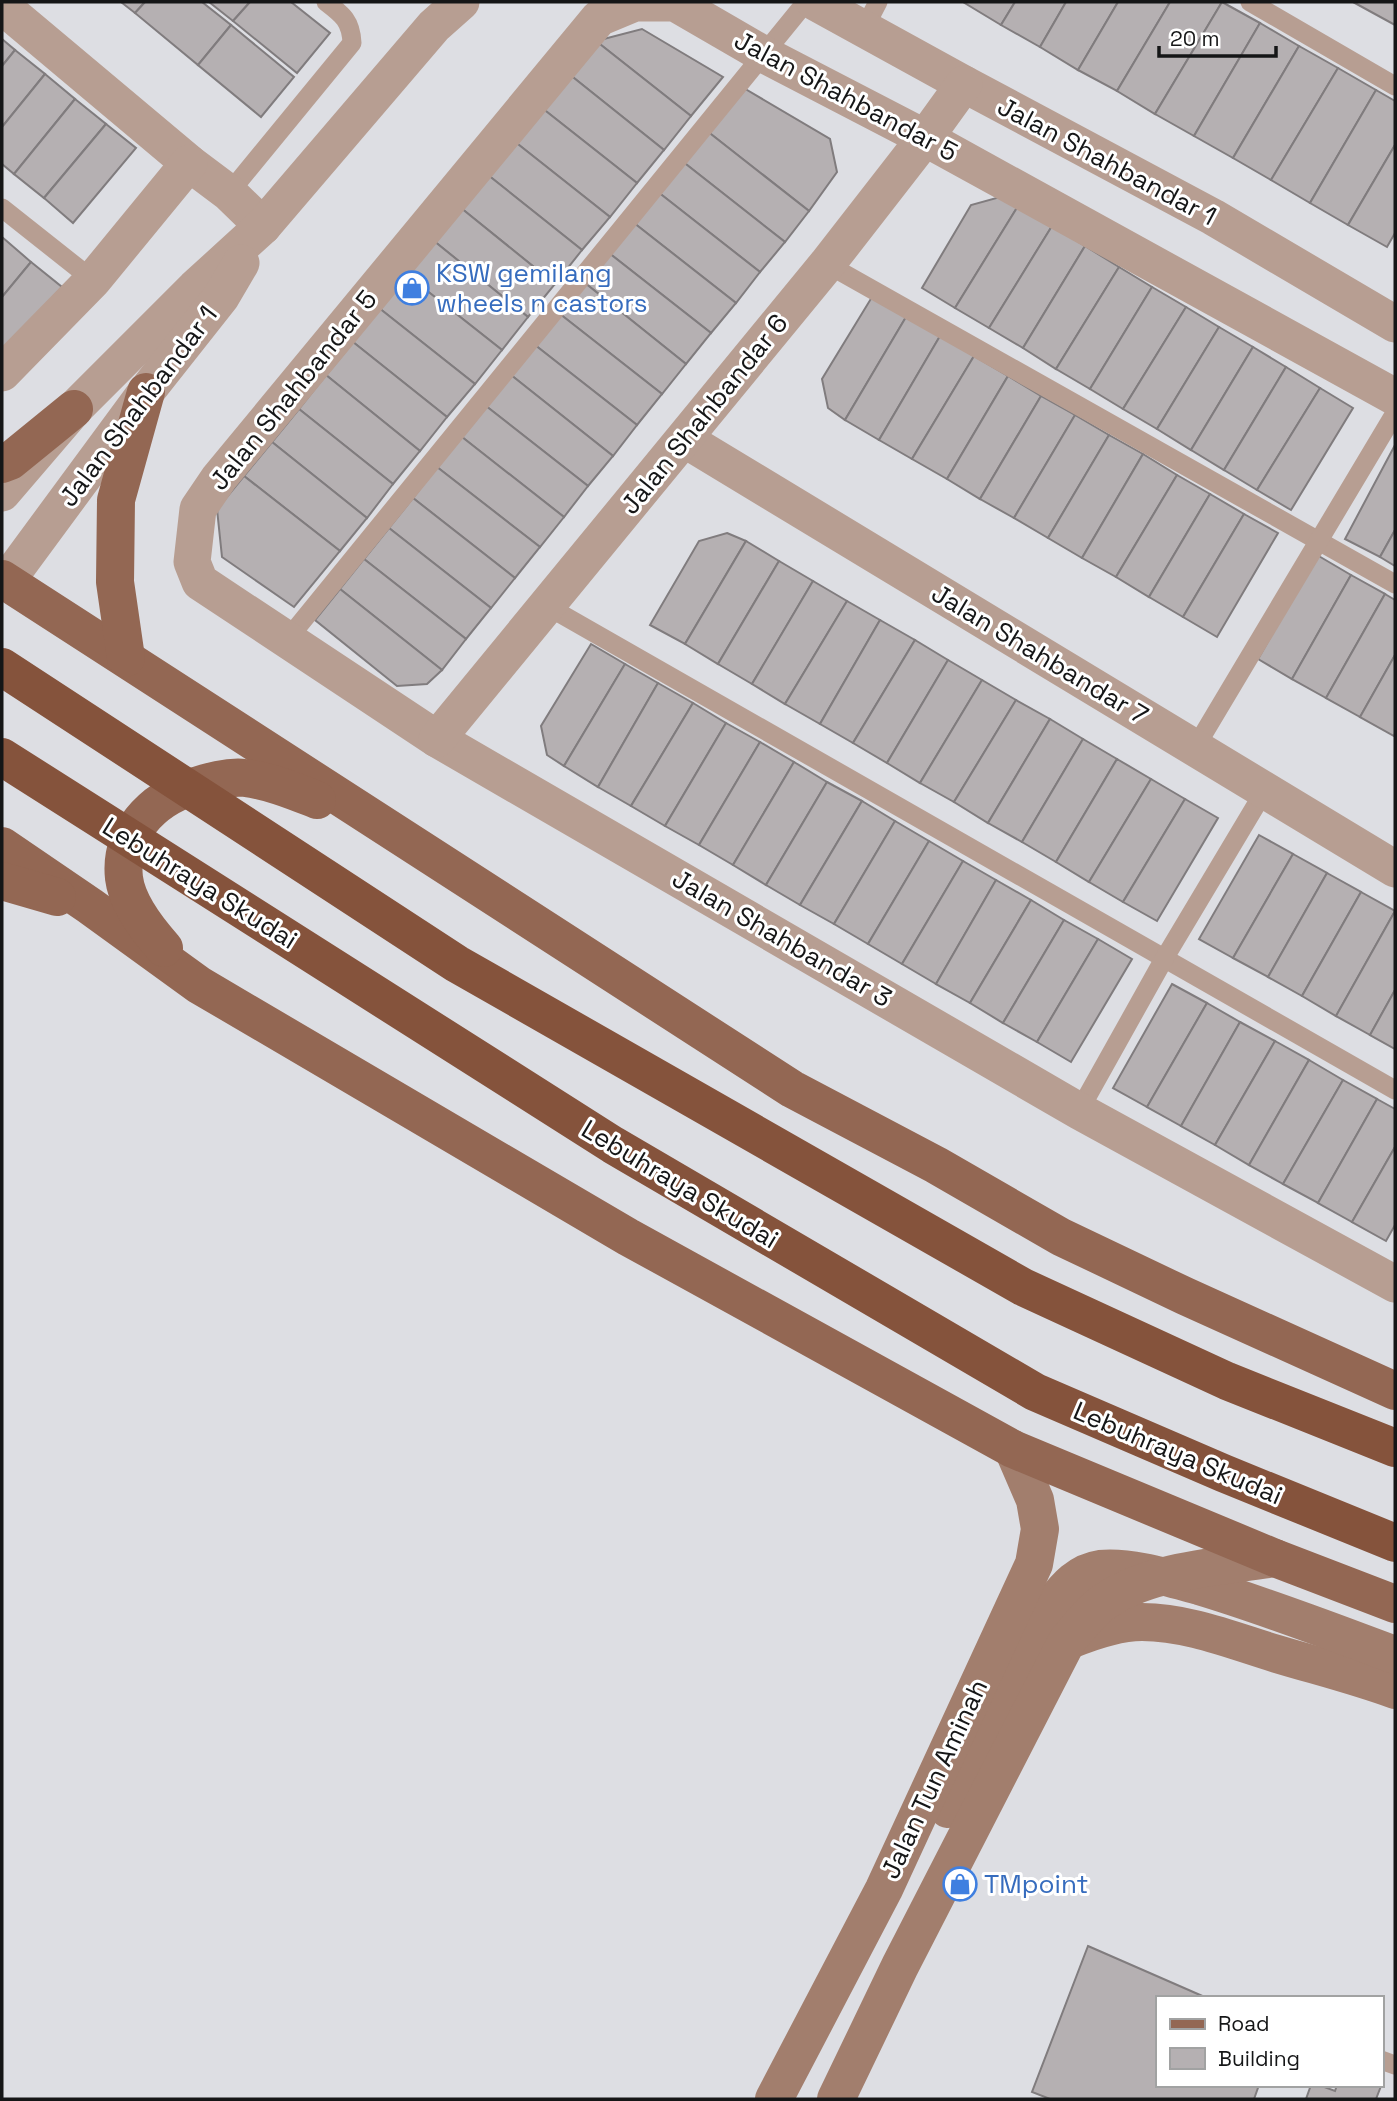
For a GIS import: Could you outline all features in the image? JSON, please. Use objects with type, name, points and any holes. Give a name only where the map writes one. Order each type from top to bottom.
[{"type":"highway","points":[[2,667],[457,964],[1023,1287],[1227,1381],[1395,1448]]},
{"type":"highway","name":"Lebuhraya Skudai","points":[[2,757],[613,1145],[1035,1392],[1210,1468],[1395,1543]]},
{"type":"main road","points":[[126,658],[115,582],[116,500],[146,392]]},
{"type":"main road","points":[[2,464],[10,461],[74,409]]},
{"type":"main road","points":[[3,583],[126,658],[792,1089],[936,1165],[1061,1237],[1395,1391]]},
{"type":"main road","points":[[199,985],[148,930],[124,880],[124,857],[134,830],[153,807],[179,791],[210,781],[243,777],[286,788],[376,822]]},
{"type":"main road","points":[[2,846],[199,985],[628,1237],[1013,1449],[1275,1558],[1395,1604]]},
{"type":"main road","points":[[2,881],[90,906]]},
{"type":"main road","name":"Jalan Tun Aminah","points":[[774,2099],[884,1889],[1034,1564],[1040,1529],[1035,1500],[1013,1449]]},
{"type":"main road","name":"Jalan Tun Aminah","points":[[836,2099],[900,1966],[1067,1641],[1099,1606],[1124,1590],[1163,1576],[1275,1558]]},
{"type":"main road","points":[[884,1889],[920,1853],[940,1825],[1054,1603],[1067,1585],[1084,1574],[1099,1569],[1163,1576],[1250,1601],[1395,1655]]},
{"type":"main road","points":[[1067,1641],[1091,1631],[1117,1625],[1142,1622],[1175,1626],[1222,1637],[1395,1690]]},
{"type":"street","name":"Jalan Shahbandar 1","points":[[2,493],[74,409],[195,288],[263,226],[434,26],[461,2]]},
{"type":"street","name":"Jalan Shahbandar 5","points":[[192,562],[198,509],[219,478],[599,18],[635,3],[675,2],[764,54],[925,138],[1395,397]]},
{"type":"street","name":"Jalan Shahbandar 1","points":[[816,2],[871,15],[964,84],[1213,217],[1395,324]]},
{"type":"street","points":[[2,6],[229,193],[263,226]]},
{"type":"street","name":"Jalan Shahbandar 6","points":[[437,739],[827,264],[964,84]]},
{"type":"street","points":[[2,373],[93,280],[190,163]]},
{"type":"street","name":"Jalan Shahbandar 1","points":[[3,583],[221,297],[263,226]]},
{"type":"street","name":"Jalan Shahbandar 7","points":[[684,439],[1395,869]]},
{"type":"street","name":"Jalan Shahbandar 3","points":[[192,562],[200,582],[437,739],[1079,1111],[1395,1284]]},
{"type":"lane","points":[[229,193],[352,43],[351,29],[343,16],[326,2]]},
{"type":"lane","points":[[286,641],[806,2]]},
{"type":"lane","points":[[1250,2],[1395,86]]},
{"type":"lane","points":[[2,208],[93,280]]},
{"type":"lane","points":[[827,264],[1395,584]]},
{"type":"lane","points":[[1195,748],[1395,413]]},
{"type":"lane","points":[[547,606],[1395,1090]]},
{"type":"lane","points":[[1079,1111],[1164,959],[1265,790]]},
{"type":"building","points":[[121,2],[145,2],[135,13]]},
{"type":"building","points":[[145,2],[202,2],[231,25],[198,65],[135,13]]},
{"type":"building","points":[[209,2],[250,2],[233,21]]},
{"type":"building","points":[[250,2],[291,2],[330,33],[297,73],[233,21]]},
{"type":"building","points":[[963,2],[1015,2],[1001,25]]},
{"type":"building","points":[[1015,2],[1066,2],[1040,47],[1001,25]]},
{"type":"building","points":[[1066,2],[1118,2],[1078,70],[1040,47]]},
{"type":"building","points":[[1118,2],[1170,2],[1117,91],[1078,70]]},
{"type":"building","points":[[1170,2],[1222,2],[1155,114],[1117,91]]},
{"type":"building","points":[[1222,2],[1260,23],[1194,136],[1155,114]]},
{"type":"building","points":[[1353,2],[1395,2],[1395,25]]},
{"type":"building","points":[[1260,23],[1299,46],[1233,158],[1194,136]]},
{"type":"building","points":[[231,25],[294,77],[261,117],[198,65]]},
{"type":"building","points":[[642,29],[723,77],[691,116],[596,41]]},
{"type":"building","points":[[2,39],[15,50],[2,66]]},
{"type":"building","points":[[596,41],[691,116],[664,150],[569,74]]},
{"type":"building","points":[[1299,46],[1338,68],[1271,180],[1233,158]]},
{"type":"building","points":[[15,50],[45,74],[2,127],[2,66]]},
{"type":"building","points":[[1338,68],[1376,90],[1310,203],[1271,180]]},
{"type":"building","points":[[45,74],[75,99],[14,174],[2,164],[2,127]]},
{"type":"building","points":[[569,74],[664,150],[637,183],[542,108]]},
{"type":"building","points":[[742,87],[830,139],[837,172],[809,211],[707,131]]},
{"type":"building","points":[[1376,90],[1395,101],[1395,145],[1348,225],[1310,203]]},
{"type":"building","points":[[75,99],[106,124],[44,198],[14,174]]},
{"type":"building","points":[[542,108],[637,183],[610,217],[514,141]]},
{"type":"building","points":[[106,124],[136,148],[73,223],[44,198]]},
{"type":"building","points":[[707,131],[809,211],[785,242],[682,161]]},
{"type":"building","points":[[514,141],[610,217],[582,250],[488,175]]},
{"type":"building","points":[[1395,145],[1395,233],[1387,247],[1348,225]]},
{"type":"building","points":[[682,161],[785,242],[760,272],[658,192]]},
{"type":"building","points":[[488,175],[582,250],[555,284],[461,208]]},
{"type":"building","points":[[658,192],[760,272],[736,303],[634,223]]},
{"type":"building","points":[[1000,197],[1018,206],[955,308],[922,288],[971,205]]},
{"type":"building","points":[[1018,206],[1052,226],[989,328],[955,308]]},
{"type":"building","points":[[461,208],[555,284],[528,317],[434,241]]},
{"type":"building","points":[[634,223],[736,303],[711,333],[609,253]]},
{"type":"building","points":[[1052,226],[1085,246],[1023,348],[989,328]]},
{"type":"building","points":[[2,237],[31,262],[2,297]]},
{"type":"building","points":[[434,241],[528,317],[502,350],[407,275]]},
{"type":"building","points":[[1085,246],[1119,267],[1056,369],[1023,348]]},
{"type":"building","points":[[609,253],[711,333],[686,364],[585,283]]},
{"type":"building","points":[[31,262],[62,287],[2,356],[2,297]]},
{"type":"building","points":[[1119,267],[1152,287],[1090,389],[1056,369]]},
{"type":"building","points":[[407,275],[502,350],[475,384],[379,308]]},
{"type":"building","points":[[585,283],[686,364],[662,394],[560,314]]},
{"type":"building","points":[[1152,287],[1186,307],[1123,409],[1090,389]]},
{"type":"building","points":[[872,297],[906,317],[845,420],[828,408],[822,379]]},
{"type":"building","points":[[1186,307],[1219,327],[1157,429],[1123,409]]},
{"type":"building","points":[[379,308],[475,384],[447,417],[353,342]]},
{"type":"building","points":[[560,314],[662,394],[637,425],[535,345]]},
{"type":"building","points":[[906,317],[940,336],[879,440],[845,420]]},
{"type":"building","points":[[1219,327],[1253,347],[1191,450],[1157,429]]},
{"type":"building","points":[[940,336],[974,356],[912,459],[879,440]]},
{"type":"building","points":[[353,342],[447,417],[420,451],[326,375]]},
{"type":"building","points":[[535,345],[637,425],[613,456],[511,375]]},
{"type":"building","points":[[1253,347],[1286,367],[1224,470],[1191,450]]},
{"type":"building","points":[[974,356],[1008,376],[947,479],[912,459]]},
{"type":"building","points":[[1286,367],[1320,388],[1257,490],[1224,470]]},
{"type":"building","points":[[326,375],[420,451],[393,484],[299,409]]},
{"type":"building","points":[[511,375],[613,456],[588,486],[486,406]]},
{"type":"building","points":[[1008,376],[1041,396],[980,499],[947,479]]},
{"type":"building","points":[[1320,388],[1353,408],[1291,510],[1257,490]]},
{"type":"building","points":[[1041,396],[1075,415],[1014,518],[980,499]]},
{"type":"building","points":[[486,406],[588,486],[564,517],[462,437]]},
{"type":"building","points":[[299,409],[393,484],[367,518],[272,442]]},
{"type":"building","points":[[1075,415],[1109,435],[1048,538],[1014,518]]},
{"type":"building","points":[[1109,435],[1143,454],[1082,558],[1048,538]]},
{"type":"building","points":[[462,437],[564,517],[540,547],[437,467]]},
{"type":"building","points":[[272,442],[367,518],[340,551],[244,476]]},
{"type":"building","points":[[1395,445],[1395,530],[1380,557],[1345,539]]},
{"type":"building","points":[[1143,454],[1177,475],[1116,577],[1082,558]]},
{"type":"building","points":[[437,467],[540,547],[515,578],[413,498]]},
{"type":"building","points":[[1177,475],[1210,494],[1149,597],[1116,577]]},
{"type":"building","points":[[244,476],[340,551],[294,607],[222,557],[217,509]]},
{"type":"building","points":[[1210,494],[1244,514],[1183,617],[1149,597]]},
{"type":"building","points":[[413,498],[515,578],[491,608],[389,528]]},
{"type":"building","points":[[1244,514],[1278,533],[1217,637],[1183,617]]},
{"type":"building","points":[[389,528],[491,608],[466,639],[364,559]]},
{"type":"building","points":[[1395,530],[1395,566],[1380,557]]},
{"type":"building","points":[[727,533],[746,541],[685,644],[650,625],[699,541]]},
{"type":"building","points":[[746,541],[779,561],[718,664],[685,644]]},
{"type":"building","points":[[1317,555],[1351,575],[1292,679],[1258,659]]},
{"type":"building","points":[[364,559],[466,639],[442,670],[340,589]]},
{"type":"building","points":[[779,561],[813,581],[752,684],[718,664]]},
{"type":"building","points":[[1351,575],[1385,594],[1326,698],[1292,679]]},
{"type":"building","points":[[813,581],[847,601],[785,704],[752,684]]},
{"type":"building","points":[[340,589],[442,670],[427,684],[397,686],[315,620]]},
{"type":"building","points":[[1385,594],[1395,600],[1395,655],[1360,717],[1326,698]]},
{"type":"building","points":[[847,601],[880,620],[820,724],[785,704]]},
{"type":"building","points":[[880,620],[915,640],[853,743],[820,724]]},
{"type":"building","points":[[915,640],[948,660],[887,763],[853,743]]},
{"type":"building","points":[[591,644],[625,664],[564,766],[547,755],[541,726]]},
{"type":"building","points":[[1395,655],[1395,733],[1394,736],[1360,717]]},
{"type":"building","points":[[948,660],[982,680],[920,783],[887,763]]},
{"type":"building","points":[[625,664],[658,683],[598,787],[564,766]]},
{"type":"building","points":[[982,680],[1016,700],[954,802],[920,783]]},
{"type":"building","points":[[658,683],[693,703],[631,806],[598,787]]},
{"type":"building","points":[[1016,700],[1050,719],[988,823],[954,802]]},
{"type":"building","points":[[693,703],[726,723],[665,826],[631,806]]},
{"type":"building","points":[[1050,719],[1083,739],[1022,842],[988,823]]},
{"type":"building","points":[[726,723],[760,742],[699,845],[665,826]]},
{"type":"building","points":[[1083,739],[1117,759],[1056,862],[1022,842]]},
{"type":"building","points":[[760,742],[794,762],[733,865],[699,845]]},
{"type":"building","points":[[1117,759],[1151,779],[1089,882],[1056,862]]},
{"type":"building","points":[[794,762],[827,782],[766,885],[733,865]]},
{"type":"building","points":[[1151,779],[1185,799],[1123,902],[1089,882]]},
{"type":"building","points":[[827,782],[862,801],[800,905],[766,885]]},
{"type":"building","points":[[1185,799],[1218,818],[1157,921],[1123,902]]},
{"type":"building","points":[[862,801],[895,821],[834,924],[800,905]]},
{"type":"building","points":[[895,821],[929,841],[868,944],[834,924]]},
{"type":"building","points":[[1259,835],[1293,854],[1233,958],[1199,939]]},
{"type":"building","points":[[929,841],[963,861],[902,964],[868,944]]},
{"type":"building","points":[[1293,854],[1327,873],[1268,977],[1233,958]]},
{"type":"building","points":[[963,861],[996,880],[936,984],[902,964]]},
{"type":"building","points":[[1327,873],[1361,892],[1302,996],[1268,977]]},
{"type":"building","points":[[996,880],[1031,900],[970,1003],[936,984]]},
{"type":"building","points":[[1361,892],[1395,911],[1336,1016],[1302,996]]},
{"type":"building","points":[[1031,900],[1064,920],[1003,1023],[970,1003]]},
{"type":"building","points":[[1395,911],[1395,990],[1370,1035],[1336,1016]]},
{"type":"building","points":[[1064,920],[1098,939],[1037,1042],[1003,1023]]},
{"type":"building","points":[[1098,939],[1132,959],[1071,1062],[1037,1042]]},
{"type":"building","points":[[1172,984],[1207,1003],[1147,1107],[1113,1088]]},
{"type":"building","points":[[1395,990],[1395,1049],[1370,1035]]},
{"type":"building","points":[[1207,1003],[1240,1022],[1181,1126],[1147,1107]]},
{"type":"building","points":[[1240,1022],[1275,1041],[1215,1145],[1181,1126]]},
{"type":"building","points":[[1275,1041],[1309,1060],[1249,1165],[1215,1145]]},
{"type":"building","points":[[1309,1060],[1343,1080],[1283,1184],[1249,1165]]},
{"type":"building","points":[[1343,1080],[1377,1099],[1318,1203],[1283,1184]]},
{"type":"building","points":[[1377,1099],[1395,1109],[1395,1147],[1352,1222],[1318,1203]]},
{"type":"building","points":[[1395,1147],[1395,1225],[1386,1241],[1352,1222]]},
{"type":"building","points":[[1088,1946],[1202,1996],[1156,1996],[1156,2087],[1258,2087],[1254,2099],[1050,2099],[1032,2092]]},
{"type":"building","points":[[1310,2087],[1324,2087],[1335,2091],[1336,2087],[1381,2087],[1376,2099],[1306,2099]]},
{"type":"place","name":"KSW gemilang wheels n castors","points":[[412,288]]},
{"type":"place","name":"TMpoint","points":[[960,1884]]}]
